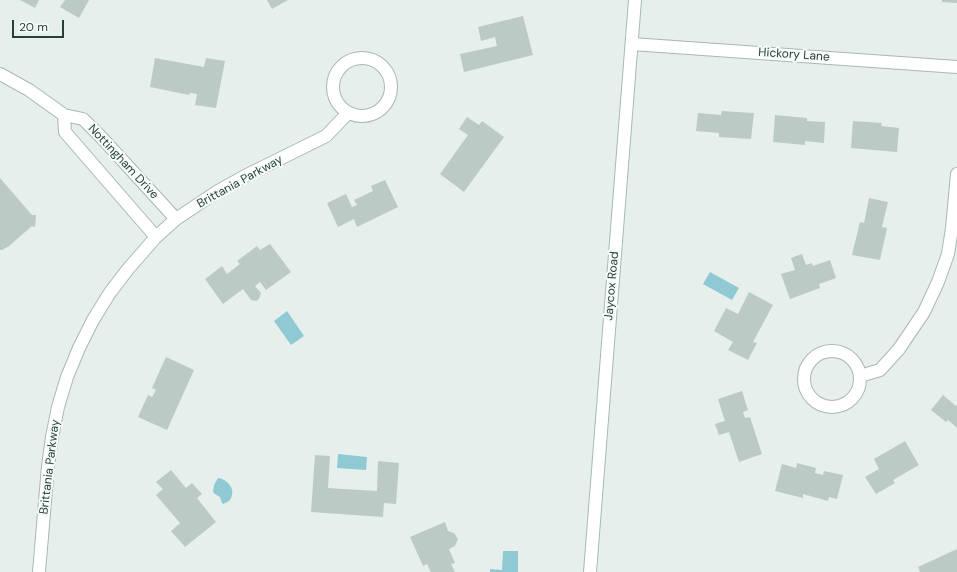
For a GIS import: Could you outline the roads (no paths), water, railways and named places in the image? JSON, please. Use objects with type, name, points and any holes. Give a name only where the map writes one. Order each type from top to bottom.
[{"type":"street","name":"Jaycox Road","points":[[590,572],[635,0]]},
{"type":"street","name":"Hickory Lane","points":[[632,44],[957,67]]},
{"type":"street","points":[[360,58],[375,61],[386,71],[390,78],[391,86],[388,101],[378,112],[371,115],[355,116],[348,113],[337,103],[334,96],[332,89],[336,74],[340,68],[353,59],[360,58]]},
{"type":"street","name":"Nottingham Drive","points":[[0,74],[29,90],[64,115],[83,119],[176,219]]},
{"type":"street","name":"Brittania Parkway","points":[[40,572],[48,466],[58,406],[67,377],[79,348],[93,320],[109,294],[128,269],[156,237],[176,219],[225,187],[326,136],[348,113]]},
{"type":"street","name":"Nottingham Drive","points":[[64,115],[65,132],[156,237]]},
{"type":"street","points":[[860,376],[880,370],[899,349],[924,312],[938,282],[948,254],[957,174]]},
{"type":"street","points":[[830,351],[849,356],[856,365],[860,376],[859,388],[853,398],[847,403],[836,407],[825,406],[814,401],[807,392],[804,384],[805,373],[810,362],[819,354],[830,351]]},
{"type":"water","points":[[710,272],[739,288],[732,300],[703,284]]},
{"type":"water","points":[[287,311],[304,336],[291,345],[274,321]]},
{"type":"water","points":[[338,454],[367,457],[366,470],[337,468]]},
{"type":"water","points":[[218,478],[225,480],[230,485],[232,491],[232,495],[228,502],[223,504],[220,497],[213,492],[214,485]]},
{"type":"water","points":[[503,551],[518,551],[518,572],[490,572],[490,569],[502,570]]}]
